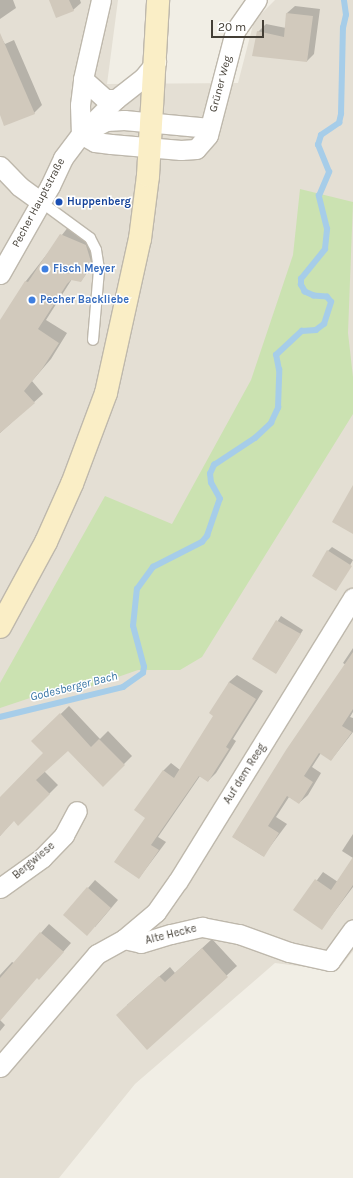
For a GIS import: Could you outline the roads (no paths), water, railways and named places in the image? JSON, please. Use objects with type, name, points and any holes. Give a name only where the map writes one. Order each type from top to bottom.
[{"type":"main road","points":[[0,627],[46,542],[72,484],[106,393],[140,239],[151,148],[158,0]]},
{"type":"street","points":[[101,0],[83,79],[80,105],[81,134],[95,142],[151,148]]},
{"type":"street","name":"Grüner Weg","points":[[151,148],[181,150],[196,148],[208,135],[235,31],[257,0]]},
{"type":"street","name":"Pecher Hauptstraße","points":[[0,274],[42,202],[63,158],[81,134],[116,99],[143,78],[156,62]]},
{"type":"street","points":[[83,79],[105,99],[116,99]]},
{"type":"street","name":"Pecher Hauptstraße","points":[[81,134],[106,121],[152,123]]},
{"type":"street","points":[[152,123],[210,128]]},
{"type":"street","points":[[0,166],[19,186],[42,202]]},
{"type":"street","name":"Auf dem Reeg","points":[[124,939],[156,912],[178,881],[353,598]]},
{"type":"street","name":"Bergwiese","points":[[0,888],[42,858],[64,835],[77,811]]},
{"type":"street","name":"Alte Hecke","points":[[124,939],[141,943],[171,934],[202,928],[239,934],[289,952],[330,961],[353,929]]},
{"type":"street","points":[[0,1067],[98,954],[124,939]]},
{"type":"lane","points":[[42,202],[90,238],[96,250],[99,277],[93,340]]},
{"type":"waterway","name":"Godesberger Bach","points":[[0,717],[123,687],[143,673],[144,667],[133,626],[137,589],[153,567],[202,542],[207,536],[220,499],[211,483],[210,474],[214,465],[255,438],[271,423],[278,408],[279,370],[276,355],[302,331],[316,330],[324,324],[331,302],[327,297],[314,296],[305,292],[301,285],[301,279],[325,249],[327,229],[319,196],[329,172],[318,145],[321,135],[339,123],[341,114],[343,28],[346,15],[344,0]]},
{"type":"place","name":"Huppenberg","points":[[59,202]]},
{"type":"place","name":"Fisch Meyer","points":[[45,269]]},
{"type":"place","name":"Pecher Backliebe","points":[[32,300]]}]
